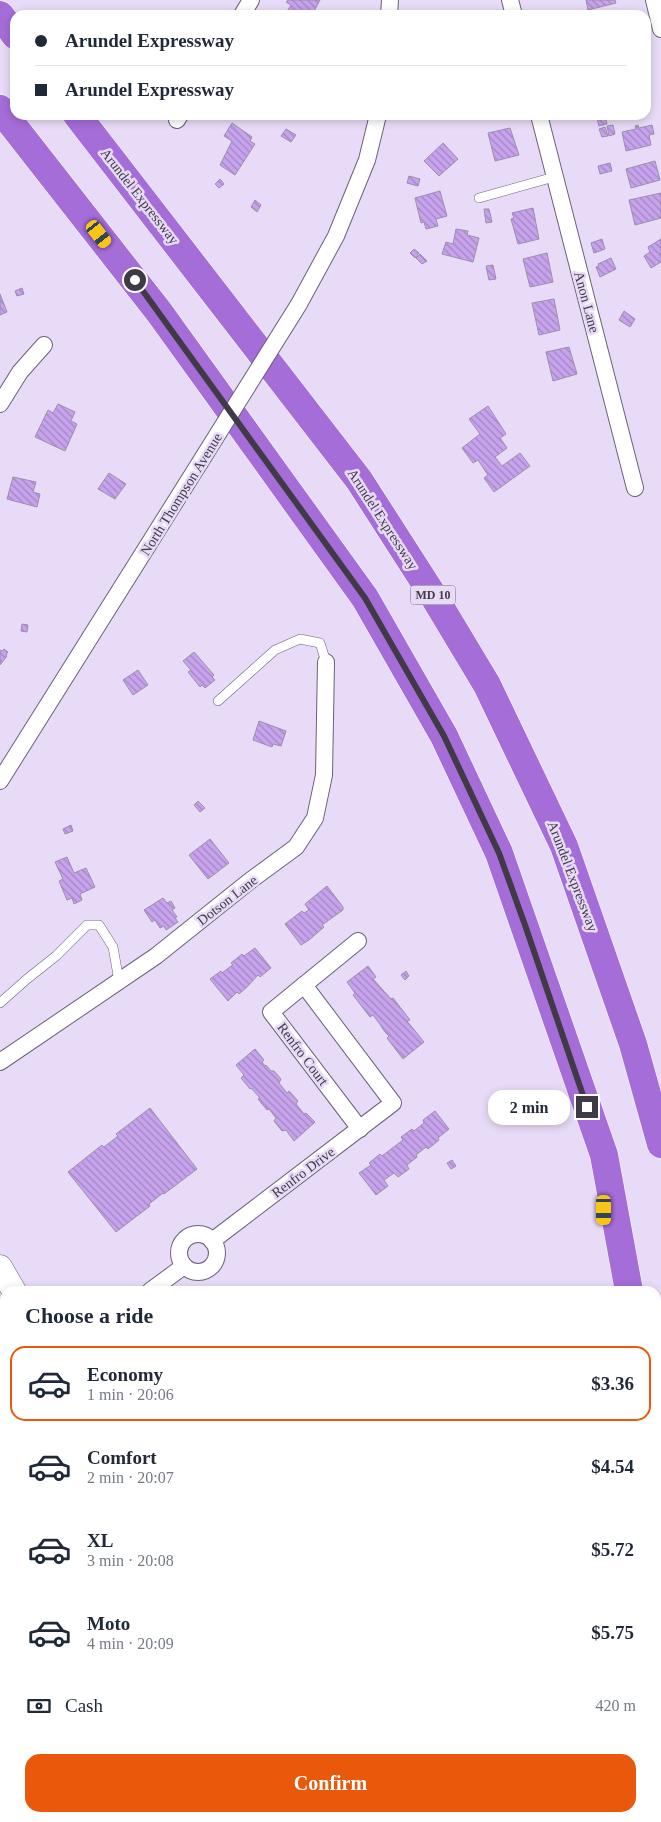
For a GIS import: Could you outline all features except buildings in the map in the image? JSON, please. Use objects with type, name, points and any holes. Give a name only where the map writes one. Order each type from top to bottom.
[{"type":"highway","points":[[0,15],[10,28]]},
{"type":"highway","points":[[0,110],[159,312],[365,598],[444,736],[499,853],[604,1154],[628,1286]]},
{"type":"highway","name":"Arundel Expressway","points":[[81,120],[359,480],[436,600],[487,685],[564,846],[633,1044],[661,1144]]},
{"type":"highway","points":[[604,1154],[604,1247],[612,1286]]},
{"type":"main road","points":[[0,1267],[11,1286]]},
{"type":"street","points":[[654,0],[661,29]]},
{"type":"street","name":"North Thompson Avenue","points":[[0,781],[299,304],[336,236],[367,160],[377,120]]},
{"type":"street","name":"Anon Lane","points":[[540,120],[635,488]]},
{"type":"street","points":[[0,404],[20,372],[44,345]]},
{"type":"street","name":"Dotson Lane","points":[[1,1058],[156,956],[296,847],[315,818],[324,774],[326,662]]},
{"type":"street","name":"Renfro Court","points":[[358,941],[271,1012],[360,1129]]},
{"type":"street","name":"Renfro Drive","points":[[212,1241],[393,1104],[304,985]]},
{"type":"street","points":[[202,1235],[212,1241],[217,1251],[215,1263],[206,1271],[194,1272],[184,1266],[179,1255],[182,1244],[190,1236],[202,1235]]},
{"type":"street","points":[[157,1286],[184,1266]]},
{"type":"lane","points":[[479,198],[554,176]]},
{"type":"lane","points":[[218,701],[275,650],[300,639],[320,643],[326,662]]},
{"type":"lane","points":[[0,1003],[56,956],[87,925],[99,925],[113,947],[120,981]]},
{"type":"route","points":[[135,280],[365,598],[444,736],[499,853],[587,1107]]}]
